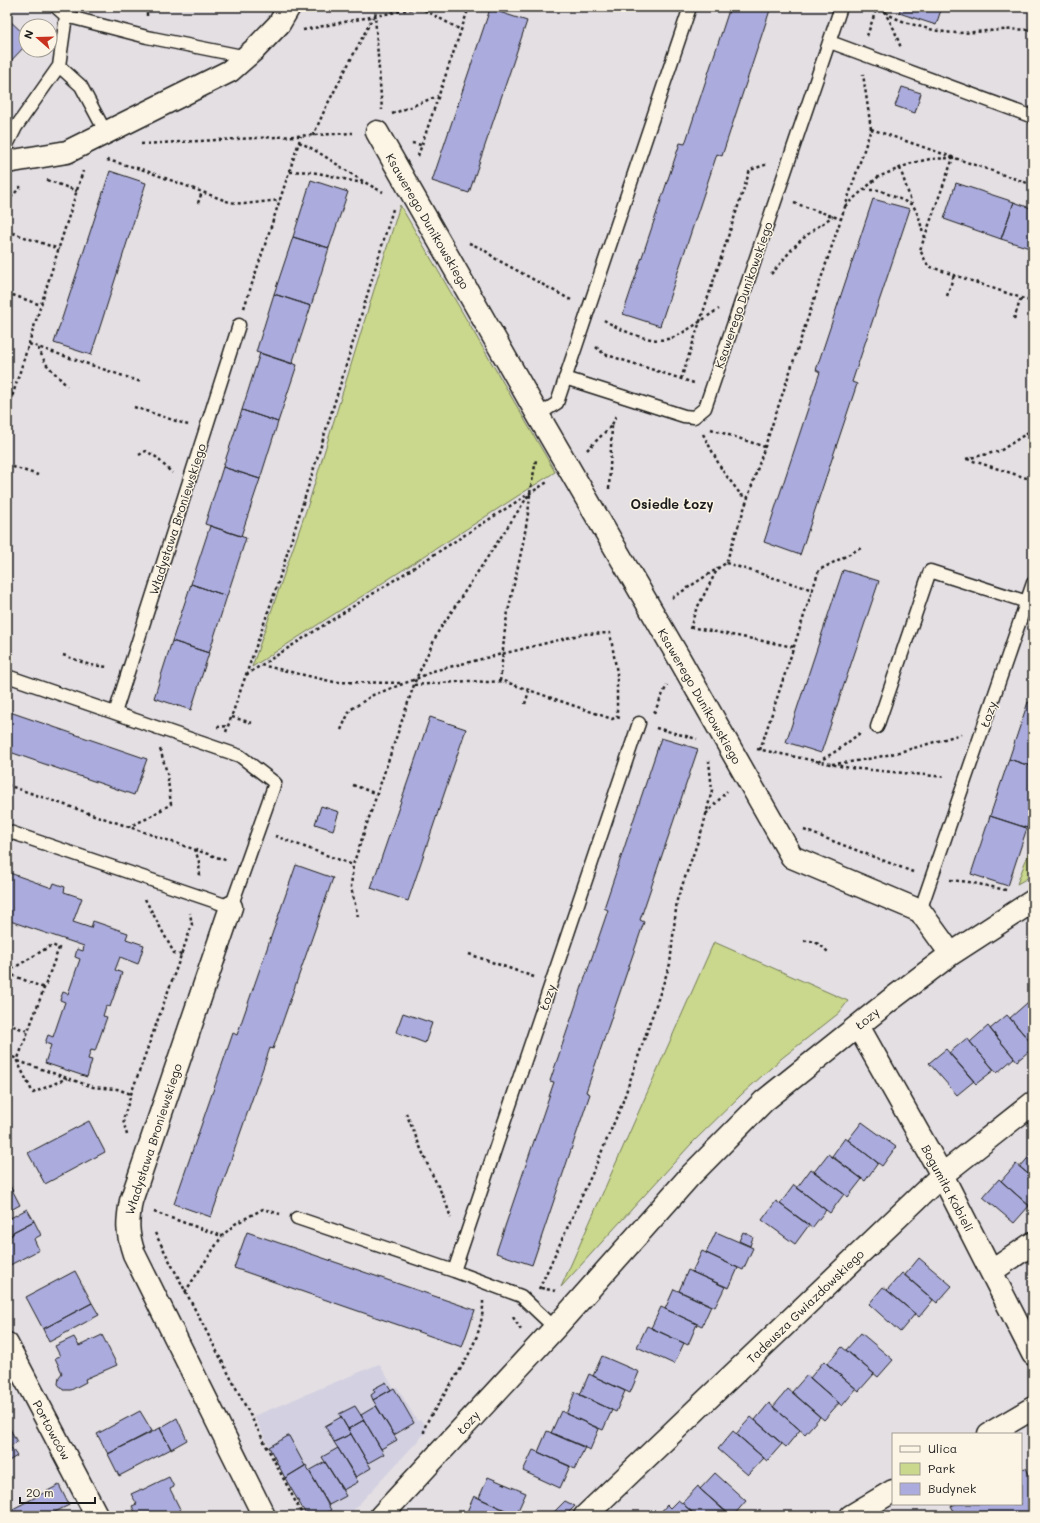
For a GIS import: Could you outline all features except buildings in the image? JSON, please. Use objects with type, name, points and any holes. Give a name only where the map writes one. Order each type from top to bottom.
[{"type":"street","points":[[7,162],[67,152],[230,71],[251,53],[279,24],[289,7]]},
{"type":"street","name":"Ksawerego Dunikowskiego","points":[[380,125],[538,415],[792,857],[920,911]]},
{"type":"street","name":"Łozy","points":[[381,1516],[555,1328],[689,1177],[764,1101],[951,954],[1033,901]]},
{"type":"street","name":"Władysława Broniewskiego","points":[[231,907],[131,1201],[127,1220],[128,1235],[134,1254],[264,1516]]},
{"type":"street","points":[[920,911],[951,954]]},
{"type":"street","name":"Bogumiła Kobieli","points":[[858,1026],[942,1175],[1033,1354]]},
{"type":"street","name":"Tadeusza Gwiazdowskiego","points":[[585,1516],[942,1175],[1033,1103]]},
{"type":"street","points":[[992,1271],[1033,1243]]},
{"type":"street","name":"Portowców","points":[[7,1344],[97,1516]]},
{"type":"street","points":[[991,1433],[1033,1408]]},
{"type":"street","points":[[851,1516],[892,1492]]},
{"type":"lane","points":[[56,7],[66,16],[147,37],[251,53]]},
{"type":"lane","points":[[538,415],[557,403],[690,7]]},
{"type":"lane","name":"Ksawerego Dunikowskiego","points":[[694,417],[705,408],[841,7]]},
{"type":"lane","points":[[7,145],[16,127],[59,66],[66,16]]},
{"type":"lane","points":[[830,42],[1033,117]]},
{"type":"lane","points":[[59,66],[81,86],[106,133]]},
{"type":"lane","name":"Władysława Broniewskiego","points":[[115,713],[204,430],[239,325]]},
{"type":"lane","points":[[565,378],[684,416],[694,417]]},
{"type":"lane","points":[[877,727],[930,570],[1027,602]]},
{"type":"lane","name":"Łozy","points":[[920,911],[1033,583]]},
{"type":"lane","name":"Władysława Broniewskiego","points":[[7,676],[240,756],[275,783],[231,907]]},
{"type":"lane","name":"Łozy","points":[[454,1271],[639,723]]},
{"type":"lane","points":[[7,831],[231,907]]},
{"type":"lane","points":[[297,1218],[454,1271],[522,1296],[555,1328]]},
{"type":"path","points":[[314,136],[326,107],[374,16],[377,7]]},
{"type":"path","points":[[300,30],[420,7],[461,30]]},
{"type":"path","points":[[417,158],[469,7]]},
{"type":"path","points":[[655,617],[726,563],[871,129],[861,53],[877,7]]},
{"type":"path","points":[[882,7],[894,29],[908,71]]},
{"type":"path","points":[[884,11],[898,20],[934,31],[958,33],[1018,29],[1033,30]]},
{"type":"path","points":[[374,16],[380,125]]},
{"type":"path","points":[[134,144],[314,136],[380,125],[438,96]]},
{"type":"path","points":[[871,129],[1033,185]]},
{"type":"path","points":[[239,325],[301,136]]},
{"type":"path","points":[[299,142],[312,148],[364,184]]},
{"type":"path","points":[[845,206],[878,177],[912,163],[930,159],[953,158]]},
{"type":"path","points":[[953,158],[920,250],[928,266],[1033,302]]},
{"type":"path","points":[[101,159],[114,161],[141,169],[229,202],[244,204],[280,200]]},
{"type":"path","points":[[681,379],[750,170],[775,161],[788,165]]},
{"type":"path","points":[[900,168],[912,205],[919,217],[924,239]]},
{"type":"path","points":[[7,413],[83,170]]},
{"type":"path","points":[[290,172],[304,170],[321,173],[364,184],[384,192]]},
{"type":"path","points":[[45,180],[76,191]]},
{"type":"path","points":[[7,202],[20,187],[27,182]]},
{"type":"path","points":[[864,190],[879,190],[912,205]]},
{"type":"path","points":[[198,203],[202,192]]},
{"type":"path","points":[[777,197],[841,219]]},
{"type":"path","points":[[220,749],[292,537],[342,379],[394,206]]},
{"type":"path","points":[[467,243],[483,249],[612,325],[640,337],[659,340],[673,338],[765,281],[795,246],[818,226],[833,216]]},
{"type":"path","points":[[7,232],[58,249]]},
{"type":"path","points":[[947,296],[954,275]]},
{"type":"path","points":[[7,293],[41,304]]},
{"type":"path","points":[[1014,319],[1021,298]]},
{"type":"path","points":[[29,344],[141,382]]},
{"type":"path","points":[[595,344],[597,349],[604,354],[712,388]]},
{"type":"path","points":[[38,347],[46,364],[67,386]]},
{"type":"path","points":[[609,496],[612,425],[623,397]]},
{"type":"path","points":[[134,407],[204,430]]},
{"type":"path","points":[[694,417],[711,429],[765,447]]},
{"type":"path","points":[[694,417],[722,470],[741,495],[747,497]]},
{"type":"path","points":[[246,675],[569,468],[612,425]]},
{"type":"path","points":[[1033,429],[1000,451],[966,459],[1033,480]]},
{"type":"path","points":[[139,455],[146,451],[156,457],[171,472],[190,478]]},
{"type":"path","points":[[500,680],[507,619],[529,509],[536,455]]},
{"type":"path","points":[[7,465],[38,475]]},
{"type":"path","points":[[358,917],[351,886],[353,866],[416,679],[438,632],[530,493]]},
{"type":"path","points":[[706,814],[747,777],[760,749],[819,570],[862,548]]},
{"type":"path","points":[[726,563],[813,590]]},
{"type":"path","points":[[655,617],[690,627],[794,647]]},
{"type":"path","points":[[341,730],[350,710],[373,695],[433,671],[583,634],[610,633],[616,673],[617,717]]},
{"type":"path","points":[[63,655],[90,665],[112,667],[130,665]]},
{"type":"path","points":[[261,665],[334,682],[406,683]]},
{"type":"path","points":[[414,685],[469,681],[487,682],[500,680],[601,715]]},
{"type":"path","points":[[525,704],[529,691]]},
{"type":"path","points":[[232,717],[252,723]]},
{"type":"path","points":[[128,827],[146,819],[171,804],[167,773],[155,727]]},
{"type":"path","points":[[817,762],[838,750],[861,732],[877,727]]},
{"type":"path","points":[[828,764],[854,762],[887,756],[983,727]]},
{"type":"path","points":[[656,728],[729,746]]},
{"type":"path","points":[[760,749],[763,756]]},
{"type":"path","points":[[760,749],[850,768],[966,778]]},
{"type":"path","points":[[532,1306],[622,1104],[670,964],[677,900],[703,827],[712,790],[709,761],[706,754]]},
{"type":"path","points":[[7,785],[245,867]]},
{"type":"path","points":[[353,785],[377,794]]},
{"type":"path","points":[[803,829],[941,882],[942,878],[956,882],[969,882],[1008,890]]},
{"type":"path","points":[[258,830],[353,866]]},
{"type":"path","points":[[144,897],[174,953],[182,955]]},
{"type":"path","points":[[7,1054],[18,1060],[93,1087],[117,1090],[131,1094],[192,925]]},
{"type":"path","points":[[804,942],[810,941],[820,944],[829,953]]},
{"type":"path","points":[[7,972],[52,945],[59,948],[18,1060],[33,1093],[67,1078]]},
{"type":"path","points":[[469,954],[552,983]]},
{"type":"path","points":[[7,972],[44,988]]},
{"type":"path","points":[[7,1024],[28,1031]]},
{"type":"path","points":[[406,1112],[429,1168],[445,1200],[454,1227],[464,1240]]},
{"type":"path","points":[[148,1209],[222,1236]]},
{"type":"path","points":[[185,1292],[222,1236],[235,1224],[263,1209],[297,1218]]},
{"type":"path","points":[[152,1229],[303,1516]]},
{"type":"path","points":[[424,1436],[424,1429],[431,1416],[475,1342],[483,1310],[483,1298]]},
{"type":"shaded area","points":[[379,1364],[394,1388],[397,1387],[417,1421],[421,1420],[427,1431],[348,1516],[307,1516],[285,1478],[254,1416]]},
{"type":"green space","points":[[400,205],[555,472],[252,667],[309,502]]},
{"type":"green space","points":[[1033,841],[1033,875],[1017,884]]},
{"type":"green space","points":[[714,942],[848,1001],[839,1013],[782,1058],[742,1094],[692,1143],[561,1287]]},
{"type":"district","name":"Osiedle Łozy","points":[[672,503]]}]
